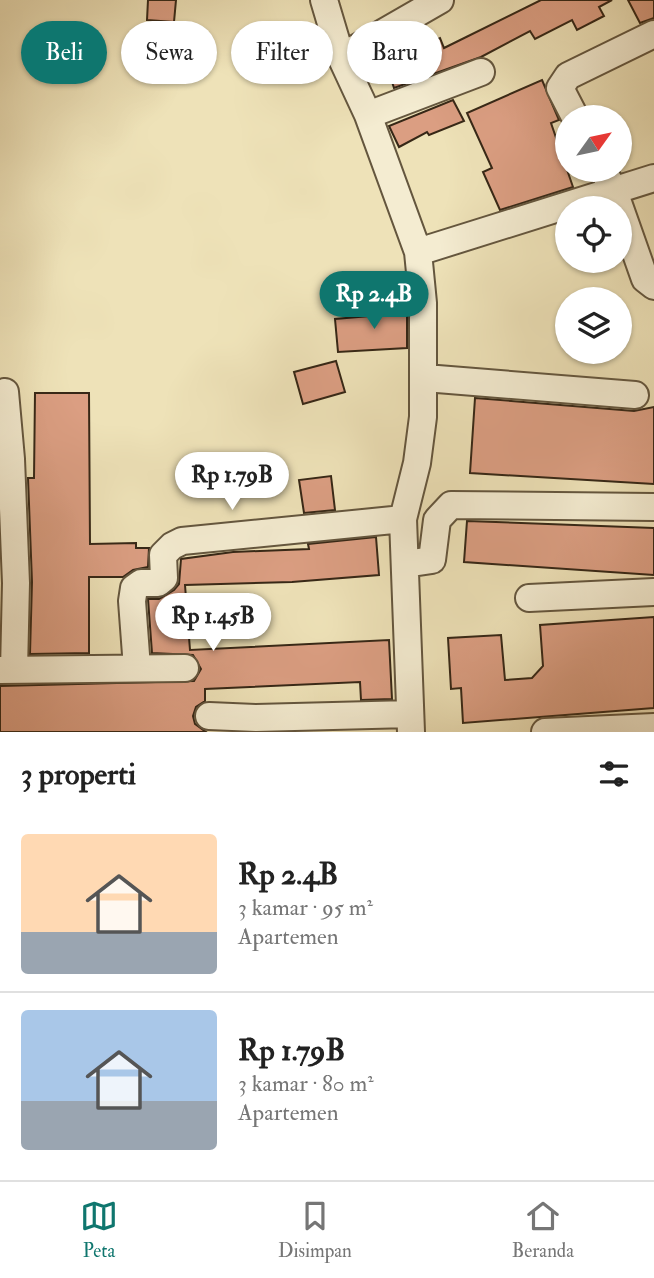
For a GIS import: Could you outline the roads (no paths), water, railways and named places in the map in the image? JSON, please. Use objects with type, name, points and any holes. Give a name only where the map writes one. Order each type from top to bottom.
[{"type":"street","points":[[209,716],[410,723],[402,519],[417,463],[425,379],[424,303],[418,252],[368,115],[341,57],[324,0]]},
{"type":"street","points":[[341,57],[440,0]]},
{"type":"street","points":[[569,105],[560,88],[568,76],[654,34]]},
{"type":"street","points":[[368,115],[481,72]]},
{"type":"street","points":[[632,179],[654,178]]},
{"type":"street","points":[[418,252],[606,182]]},
{"type":"street","points":[[609,182],[645,279],[654,286]]},
{"type":"street","points":[[425,379],[635,395]]},
{"type":"street","points":[[5,392],[6,458],[16,583],[7,670],[185,668]]},
{"type":"street","points":[[405,564],[432,560],[437,520],[451,505],[654,507]]},
{"type":"street","points":[[137,668],[132,601],[134,588],[141,583],[158,583],[164,578],[163,555],[172,546],[182,541],[402,519]]},
{"type":"street","points":[[529,598],[654,592]]},
{"type":"street","points":[[545,732],[654,727]]}]
